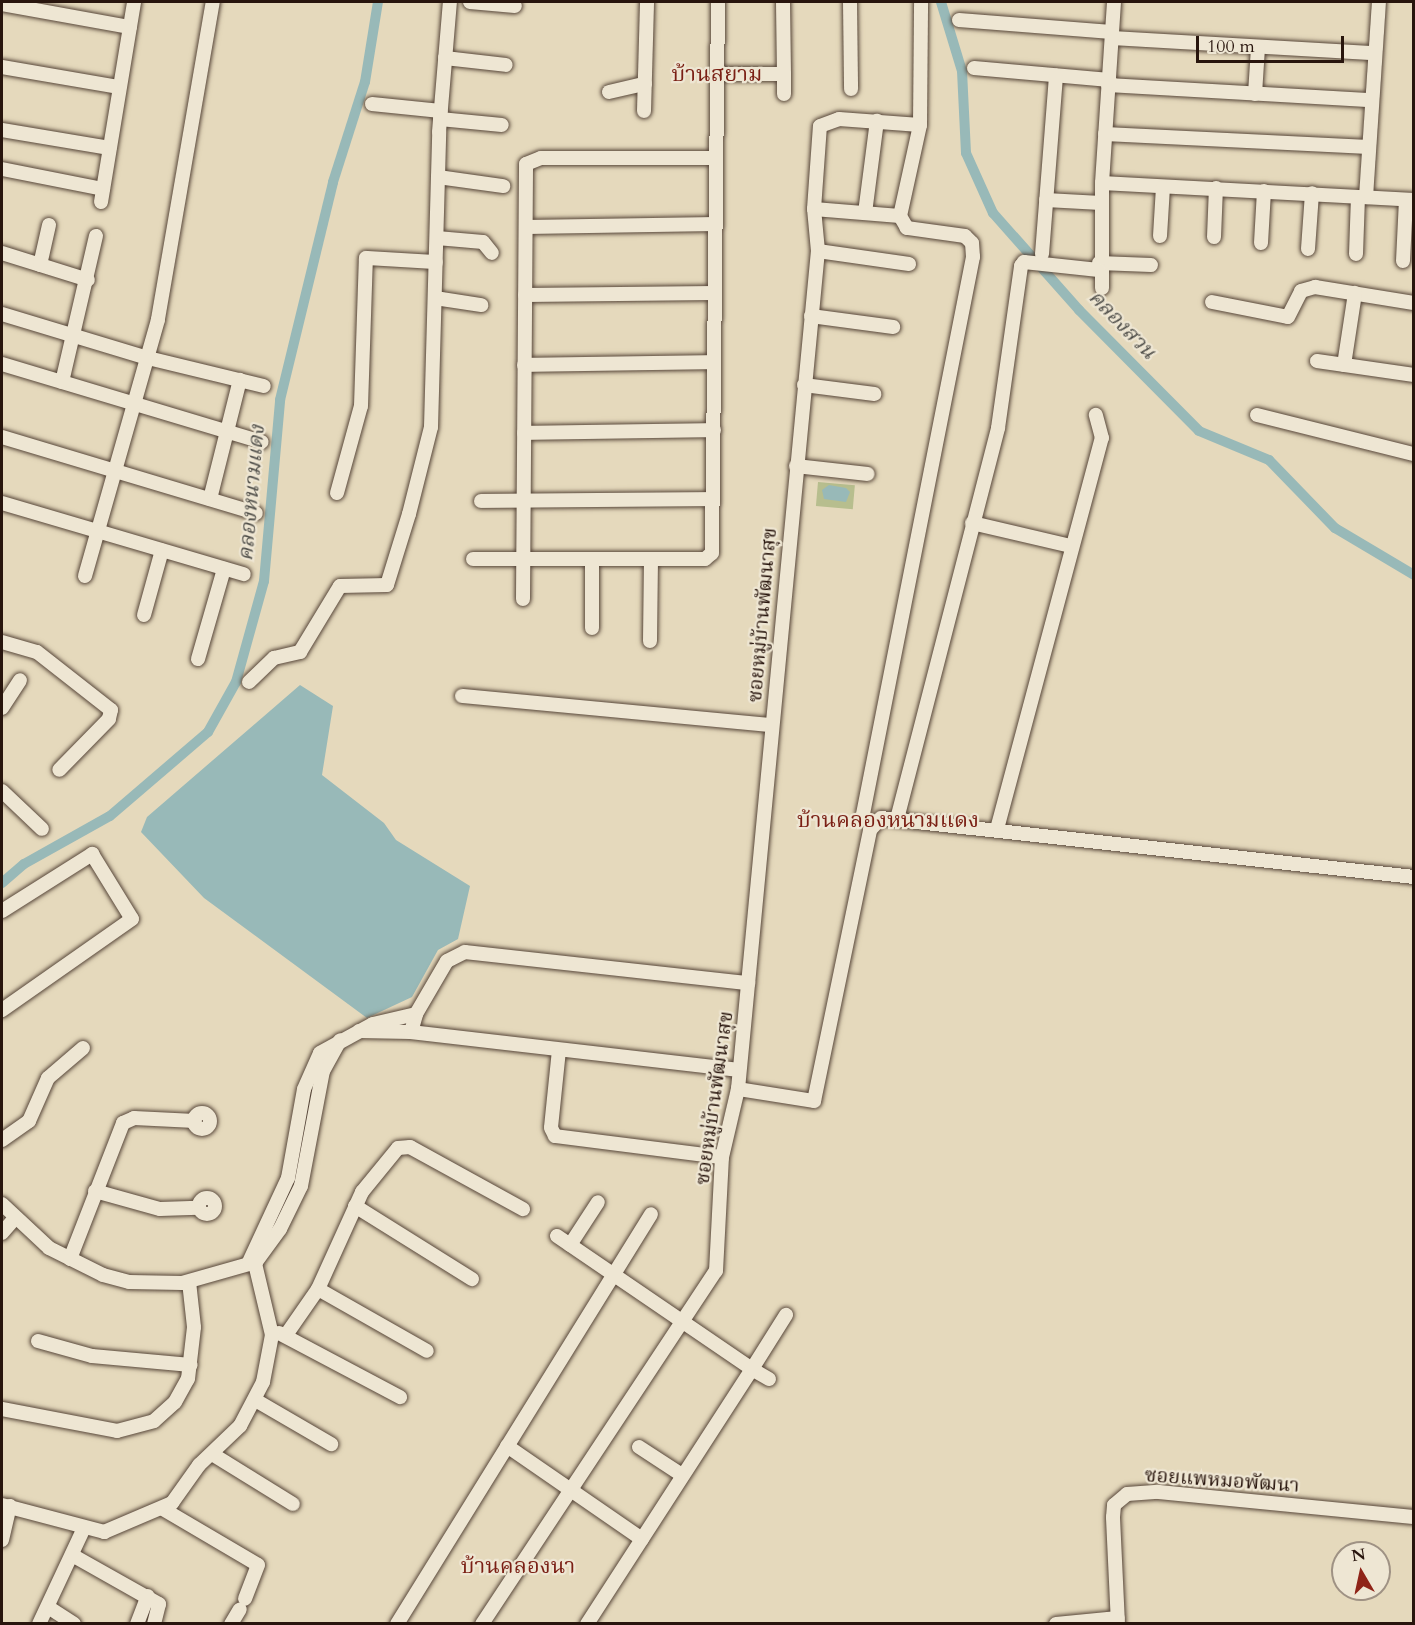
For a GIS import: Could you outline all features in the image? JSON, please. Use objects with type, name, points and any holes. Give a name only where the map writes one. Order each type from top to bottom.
[{"type":"street","points":[[2,169],[102,195],[134,2]]},
{"type":"street","points":[[85,576],[148,358],[179,209],[213,2]]},
{"type":"street","points":[[249,682],[274,658],[300,652],[340,586],[387,585],[429,440],[440,115],[450,2]]},
{"type":"street","points":[[470,2],[515,6]]},
{"type":"street","points":[[644,111],[647,2]]},
{"type":"street","points":[[473,559],[651,560],[710,556],[714,430],[718,2]]},
{"type":"street","points":[[783,2],[784,94]]},
{"type":"street","points":[[850,2],[851,89]]},
{"type":"street","points":[[863,814],[973,257],[972,243],[965,236],[908,228],[900,216],[920,125],[921,2]]},
{"type":"street","points":[[1102,288],[1099,267],[1101,203],[1114,2],[1107,2]]},
{"type":"street","points":[[1356,254],[1369,147],[1378,2]]},
{"type":"street","points":[[2,4],[130,27]]},
{"type":"street","points":[[959,20],[1257,47],[1375,53]]},
{"type":"street","points":[[1255,94],[1257,47]]},
{"type":"street","points":[[445,58],[506,65]]},
{"type":"street","points":[[2,67],[119,87]]},
{"type":"street","points":[[974,68],[1255,94],[1372,100]]},
{"type":"street","points":[[717,74],[784,74]]},
{"type":"street","points":[[1042,254],[1056,76]]},
{"type":"street","points":[[609,92],[645,84]]},
{"type":"street","points":[[372,104],[502,125]]},
{"type":"street","name":"ซอยหมู่บ้านพัฒนาสุข","points":[[482,1623],[716,1270],[722,1157],[738,1089],[818,251],[814,209],[820,126],[834,120],[920,125]]},
{"type":"street","points":[[865,213],[877,121]]},
{"type":"street","points":[[2,130],[109,148]]},
{"type":"street","points":[[1105,134],[1369,147]]},
{"type":"street","points":[[523,598],[525,167],[534,159],[716,158]]},
{"type":"street","points":[[438,177],[503,186]]},
{"type":"street","points":[[1102,183],[1410,200],[1403,261]]},
{"type":"street","points":[[1160,236],[1163,187]]},
{"type":"street","points":[[1214,237],[1216,188]]},
{"type":"street","points":[[1262,243],[1263,191]]},
{"type":"street","points":[[1308,249],[1312,193]]},
{"type":"street","points":[[1046,200],[1101,203]]},
{"type":"street","points":[[814,209],[900,216]]},
{"type":"street","points":[[526,226],[716,224]]},
{"type":"street","points":[[40,265],[49,225]]},
{"type":"street","points":[[62,381],[88,280],[96,236]]},
{"type":"street","points":[[436,238],[483,242],[492,253]]},
{"type":"street","points":[[818,251],[909,264]]},
{"type":"street","points":[[2,253],[88,280]]},
{"type":"street","points":[[337,493],[361,406],[366,258],[436,262]]},
{"type":"street","points":[[897,819],[998,428],[1024,262],[1056,266],[1151,266]]},
{"type":"street","points":[[1212,302],[1284,317],[1293,313],[1304,289],[1355,293],[1413,303]]},
{"type":"street","points":[[525,295],[714,293]]},
{"type":"street","points":[[1344,365],[1355,293]]},
{"type":"street","points":[[435,298],[481,305]]},
{"type":"street","points":[[2,314],[148,358],[264,386]]},
{"type":"street","points":[[812,317],[892,327]]},
{"type":"street","points":[[1317,361],[1413,375]]},
{"type":"street","points":[[524,365],[714,362]]},
{"type":"street","points":[[2,364],[262,442]]},
{"type":"street","points":[[210,499],[240,380]]},
{"type":"street","points":[[805,386],[874,394]]},
{"type":"street","points":[[997,829],[1071,546],[1102,438],[1096,415]]},
{"type":"street","points":[[1257,416],[1413,454]]},
{"type":"street","points":[[524,433],[714,430]]},
{"type":"street","points":[[2,437],[256,513]]},
{"type":"street","points":[[796,466],[868,474]]},
{"type":"street","points":[[481,501],[713,499]]},
{"type":"street","points":[[2,503],[244,574]]},
{"type":"street","points":[[972,523],[1071,546]]},
{"type":"street","points":[[144,615],[162,550]]},
{"type":"street","points":[[592,560],[592,628]]},
{"type":"street","points":[[650,641],[651,560]]},
{"type":"street","points":[[198,659],[224,569]]},
{"type":"street","points":[[2,642],[44,656],[111,710],[109,719],[59,770]]},
{"type":"street","points":[[2,708],[20,680]]},
{"type":"street","points":[[462,696],[771,725]]},
{"type":"street","points":[[2,791],[42,829]]},
{"type":"street","points":[[738,1089],[814,1101],[870,830],[881,818],[997,829],[1413,877]]},
{"type":"street","points":[[2,910],[92,854],[132,919],[2,1010]]},
{"type":"street","points":[[411,1032],[416,1014],[447,962],[465,952],[748,983]]},
{"type":"street","points":[[2,1204],[14,1219],[70,1259],[129,1282],[159,1286],[223,1274],[250,1261],[288,1178],[308,1075],[320,1053],[360,1031],[416,1014]]},
{"type":"street","points":[[360,1031],[411,1032],[739,1070]]},
{"type":"street","points":[[2,1140],[28,1120],[48,1078],[83,1048]]},
{"type":"street","points":[[559,1050],[551,1128],[555,1136],[722,1157]]},
{"type":"street","points":[[70,1259],[95,1191],[127,1120],[195,1121]]},
{"type":"street","points":[[286,1335],[318,1289],[355,1206],[378,1169],[404,1146],[523,1209]]},
{"type":"street","points":[[95,1191],[160,1209],[198,1208]]},
{"type":"street","points":[[570,1245],[598,1202]]},
{"type":"street","points":[[355,1206],[472,1279]]},
{"type":"street","points":[[397,1623],[651,1214]]},
{"type":"street","points":[[2,1233],[14,1219]]},
{"type":"street","points":[[557,1236],[769,1380]]},
{"type":"street","points":[[2,1540],[6,1505],[104,1532],[163,1509],[212,1454],[256,1401],[272,1350],[272,1331],[250,1261]]},
{"type":"street","points":[[2,1408],[102,1430],[133,1429],[154,1421],[184,1391],[191,1365],[194,1327],[189,1282]]},
{"type":"street","points":[[318,1289],[427,1351]]},
{"type":"street","points":[[587,1623],[786,1315]]},
{"type":"street","points":[[272,1331],[286,1335],[400,1397]]},
{"type":"street","points":[[38,1341],[92,1356],[191,1365]]},
{"type":"street","points":[[256,1401],[331,1444]]},
{"type":"street","points":[[507,1446],[642,1539]]},
{"type":"street","points":[[639,1447],[682,1475]]},
{"type":"street","points":[[212,1454],[293,1504]]},
{"type":"street","name":"ซอยแพหมอพัฒนา","points":[[1118,1621],[1113,1517],[1114,1505],[1126,1494],[1158,1492],[1413,1517]]},
{"type":"street","points":[[163,1509],[258,1565],[242,1604],[231,1623]]},
{"type":"street","points":[[39,1623],[84,1528]]},
{"type":"street","points":[[72,1555],[148,1596],[161,1607],[154,1623]]},
{"type":"street","points":[[138,1623],[148,1596]]},
{"type":"street","points":[[48,1607],[74,1623]]},
{"type":"street","points":[[1056,1623],[1118,1621]]},
{"type":"green space","points":[[818,482],[855,485],[853,509],[816,506]]},
{"type":"water","points":[[829,485],[846,488],[850,492],[846,502],[824,499],[822,490]]},
{"type":"water","points":[[300,685],[333,706],[322,775],[384,823],[396,840],[470,886],[458,939],[438,950],[412,997],[367,1018],[204,898],[141,832],[147,817]]},
{"type":"waterway","name":"คลองหนามแดง","points":[[2,883],[24,864],[110,816],[208,732],[236,682],[264,581],[280,400],[333,182],[365,82],[378,2]]},
{"type":"waterway","name":"คลองสวน","points":[[941,2],[962,71],[966,153],[993,213],[1079,310],[1199,431],[1269,460],[1335,528],[1414,575]]},
{"type":"district","name":"บ้านสยาม","points":[[717,75]]},
{"type":"district","name":"บ้านคลองหนามแดง","points":[[888,821]]},
{"type":"district","name":"บ้านคลองนา","points":[[518,1567]]}]
